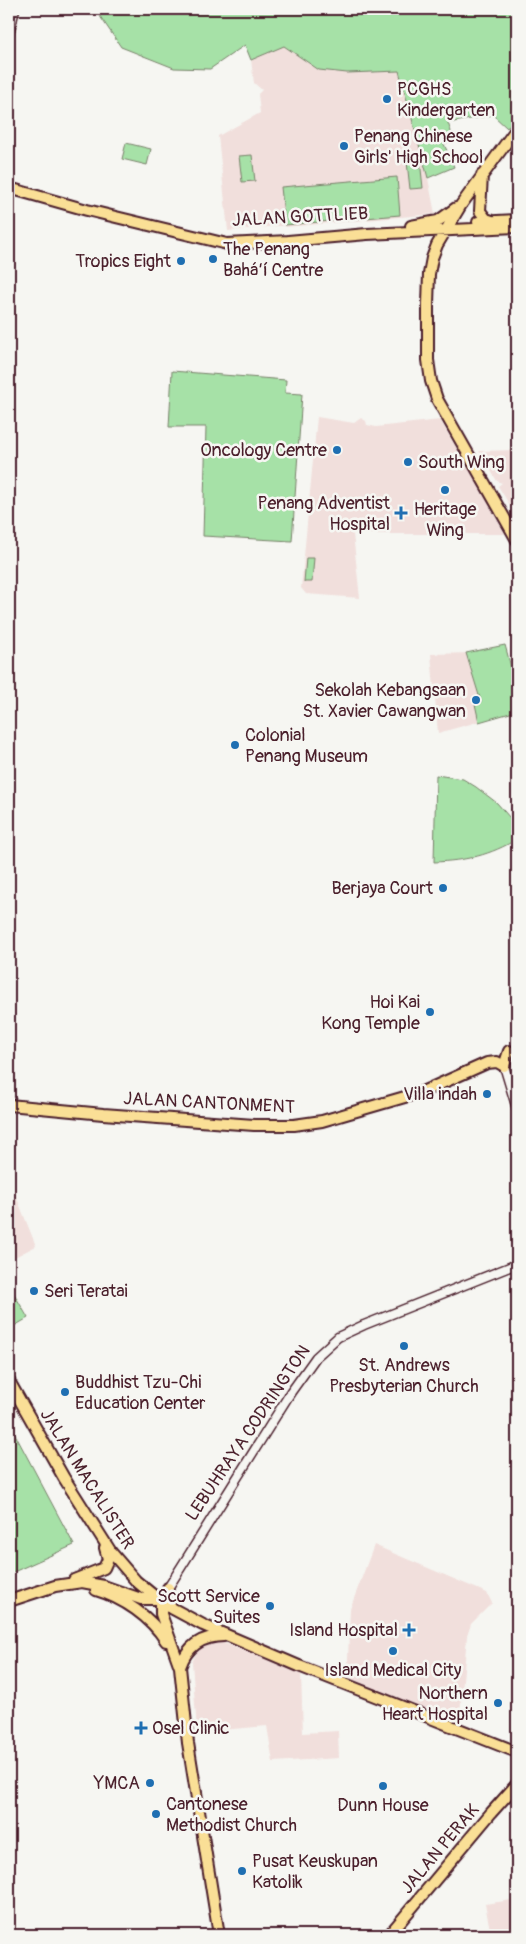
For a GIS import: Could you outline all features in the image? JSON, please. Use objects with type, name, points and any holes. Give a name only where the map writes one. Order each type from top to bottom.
[{"type":"main road","points":[[517,128],[461,205],[437,245],[429,274],[428,304],[428,360],[431,381],[438,399],[517,540]]},
{"type":"main road","points":[[482,175],[480,211],[486,219],[494,221]]},
{"type":"main road","name":"JALAN GOTTLIEB","points":[[9,182],[44,193],[227,238],[411,226],[433,228]]},
{"type":"main road","name":"JALAN GOTTLIEB","points":[[9,188],[87,210],[227,244],[267,243],[448,227]]},
{"type":"main road","points":[[411,226],[438,221],[461,205]]},
{"type":"main road","points":[[448,227],[517,220]]},
{"type":"main road","points":[[448,227],[517,227]]},
{"type":"main road","points":[[433,228],[437,245]]},
{"type":"main road","name":"JALAN CANTONMENT","points":[[9,1104],[112,1115],[254,1125],[294,1125],[322,1121],[422,1092],[487,1063],[492,1057],[513,1049]]},
{"type":"main road","name":"JALAN CANTONMENT","points":[[504,1066],[513,1049]]},
{"type":"main road","points":[[487,1063],[498,1062],[504,1066]]},
{"type":"main road","name":"JALAN MACALISTER","points":[[9,1381],[64,1478],[101,1538],[122,1566],[138,1583],[159,1600],[180,1614],[299,1666],[517,1752]]},
{"type":"main road","points":[[9,1601],[90,1575],[104,1568],[108,1560],[101,1538]]},
{"type":"main road","points":[[55,1586],[73,1583],[92,1583],[141,1599],[159,1600],[164,1624],[178,1662],[188,1743],[219,1935]]},
{"type":"main road","points":[[138,1583],[158,1590],[168,1588],[171,1604],[180,1614]]},
{"type":"main road","points":[[55,1586],[93,1589],[124,1602],[151,1622],[178,1662]]},
{"type":"main road","name":"LEBUHRAYA CODRINGTON","points":[[159,1600],[168,1588]]},
{"type":"main road","points":[[178,1662],[200,1640],[213,1636],[230,1636]]},
{"type":"main road","name":"JALAN PERAK","points":[[389,1935],[517,1784]]},
{"type":"street","points":[[9,34],[15,9]]},
{"type":"street","points":[[504,1066],[517,1109]]},
{"type":"street","name":"LEBUHRAYA CODRINGTON","points":[[168,1588],[291,1392],[308,1366],[323,1349],[351,1330],[517,1264]]},
{"type":"shaded area","name":"Penang Chinese Girls' High School","points":[[284,45],[319,70],[347,73],[399,71],[428,178],[435,214],[228,231],[218,136],[260,113],[258,94],[262,90],[254,83],[251,60]]},
{"type":"shaded area","name":"Penang Adventist Hospital","points":[[317,417],[354,423],[361,418],[366,421],[367,425],[376,427],[440,420],[505,534],[353,534],[360,598],[306,594],[301,588]]},
{"type":"shaded area","points":[[517,450],[517,517],[498,486],[502,483],[497,481],[479,451]]},
{"type":"shaded area","name":"Sekolah Kebangsaan St. Xavier Cawangwan","points":[[505,645],[517,689],[517,711],[438,733],[431,654],[473,653]]},
{"type":"shaded area","points":[[9,1187],[14,1191],[36,1246],[9,1260]]},
{"type":"shaded area","name":"Island Hospital","points":[[374,1545],[487,1593],[492,1603],[471,1624],[467,1636],[459,1725],[347,1683],[350,1609]]},
{"type":"shaded area","name":"Island Hospital","points":[[212,1643],[224,1643],[301,1673],[303,1733],[338,1731],[339,1758],[273,1762],[267,1726],[197,1732],[192,1662],[197,1652],[204,1646]]},
{"type":"shaded area","points":[[517,1899],[517,1935],[491,1935],[485,1904]]},
{"type":"green space","points":[[95,9],[517,9],[517,115],[507,128],[493,115],[448,123],[454,140],[444,144],[454,167],[428,178],[399,71],[347,73],[319,70],[284,46],[251,60],[245,45],[210,69],[174,68],[121,47]]},
{"type":"green space","points":[[126,143],[151,149],[147,165],[122,159]]},
{"type":"green space","points":[[252,155],[255,181],[242,182],[239,156]]},
{"type":"green space","points":[[420,160],[423,188],[410,189],[407,162]]},
{"type":"green space","points":[[397,177],[400,215],[285,225],[281,187]]},
{"type":"green space","points":[[172,371],[286,380],[285,393],[302,394],[292,541],[203,536],[206,427],[169,427]]},
{"type":"green space","points":[[306,558],[314,558],[312,582],[304,582]]},
{"type":"green space","points":[[505,645],[517,689],[517,711],[479,722],[475,704],[481,702],[466,653]]},
{"type":"green space","points":[[436,775],[463,779],[497,803],[517,826],[517,839],[507,845],[477,856],[434,862]]},
{"type":"green space","points":[[9,1285],[28,1318],[9,1329]]},
{"type":"green space","points":[[9,1423],[74,1545],[9,1574]]},
{"type":"place","name":"PCGHS Kindergarten","points":[[387,99]]},
{"type":"place","name":"Penang Chinese Girls' High School","points":[[344,146]]},
{"type":"place","name":"The Penang Bahá’í Centre","points":[[213,259]]},
{"type":"place","name":"Tropics Eight","points":[[181,261]]},
{"type":"place","name":"Oncology Centre","points":[[337,450]]},
{"type":"place","name":"South Wing","points":[[408,462]]},
{"type":"place","name":"Heritage Wing","points":[[445,490]]},
{"type":"place","name":"Penang Adventist Hospital","points":[[401,513]]},
{"type":"place","name":"Sekolah Kebangsaan St. Xavier Cawangwan","points":[[476,700]]},
{"type":"place","name":"Colonial Penang Museum","points":[[235,745]]},
{"type":"place","name":"Berjaya Court","points":[[443,888]]},
{"type":"place","name":"Hoi Kai Kong Temple","points":[[430,1012]]},
{"type":"place","name":"Villa indah","points":[[487,1094]]},
{"type":"place","name":"Seri Teratai","points":[[34,1291]]},
{"type":"place","name":"St. Andrews Presbyterian Church","points":[[404,1346]]},
{"type":"place","name":"Buddhist Tzu-Chi Education Center","points":[[65,1392]]},
{"type":"place","name":"Scott Service Suites","points":[[270,1606]]},
{"type":"place","name":"Island Hospital","points":[[409,1630]]},
{"type":"place","name":"Island Medical City","points":[[393,1651]]},
{"type":"place","name":"Northern Heart Hospital","points":[[498,1703]]},
{"type":"place","name":"Osel Clinic","points":[[141,1728]]},
{"type":"place","name":"YMCA","points":[[150,1783]]},
{"type":"place","name":"Dunn House","points":[[383,1786]]},
{"type":"place","name":"Cantonese Methodist Church","points":[[156,1814]]},
{"type":"place","name":"Pusat Keuskupan Katolik","points":[[242,1871]]}]
